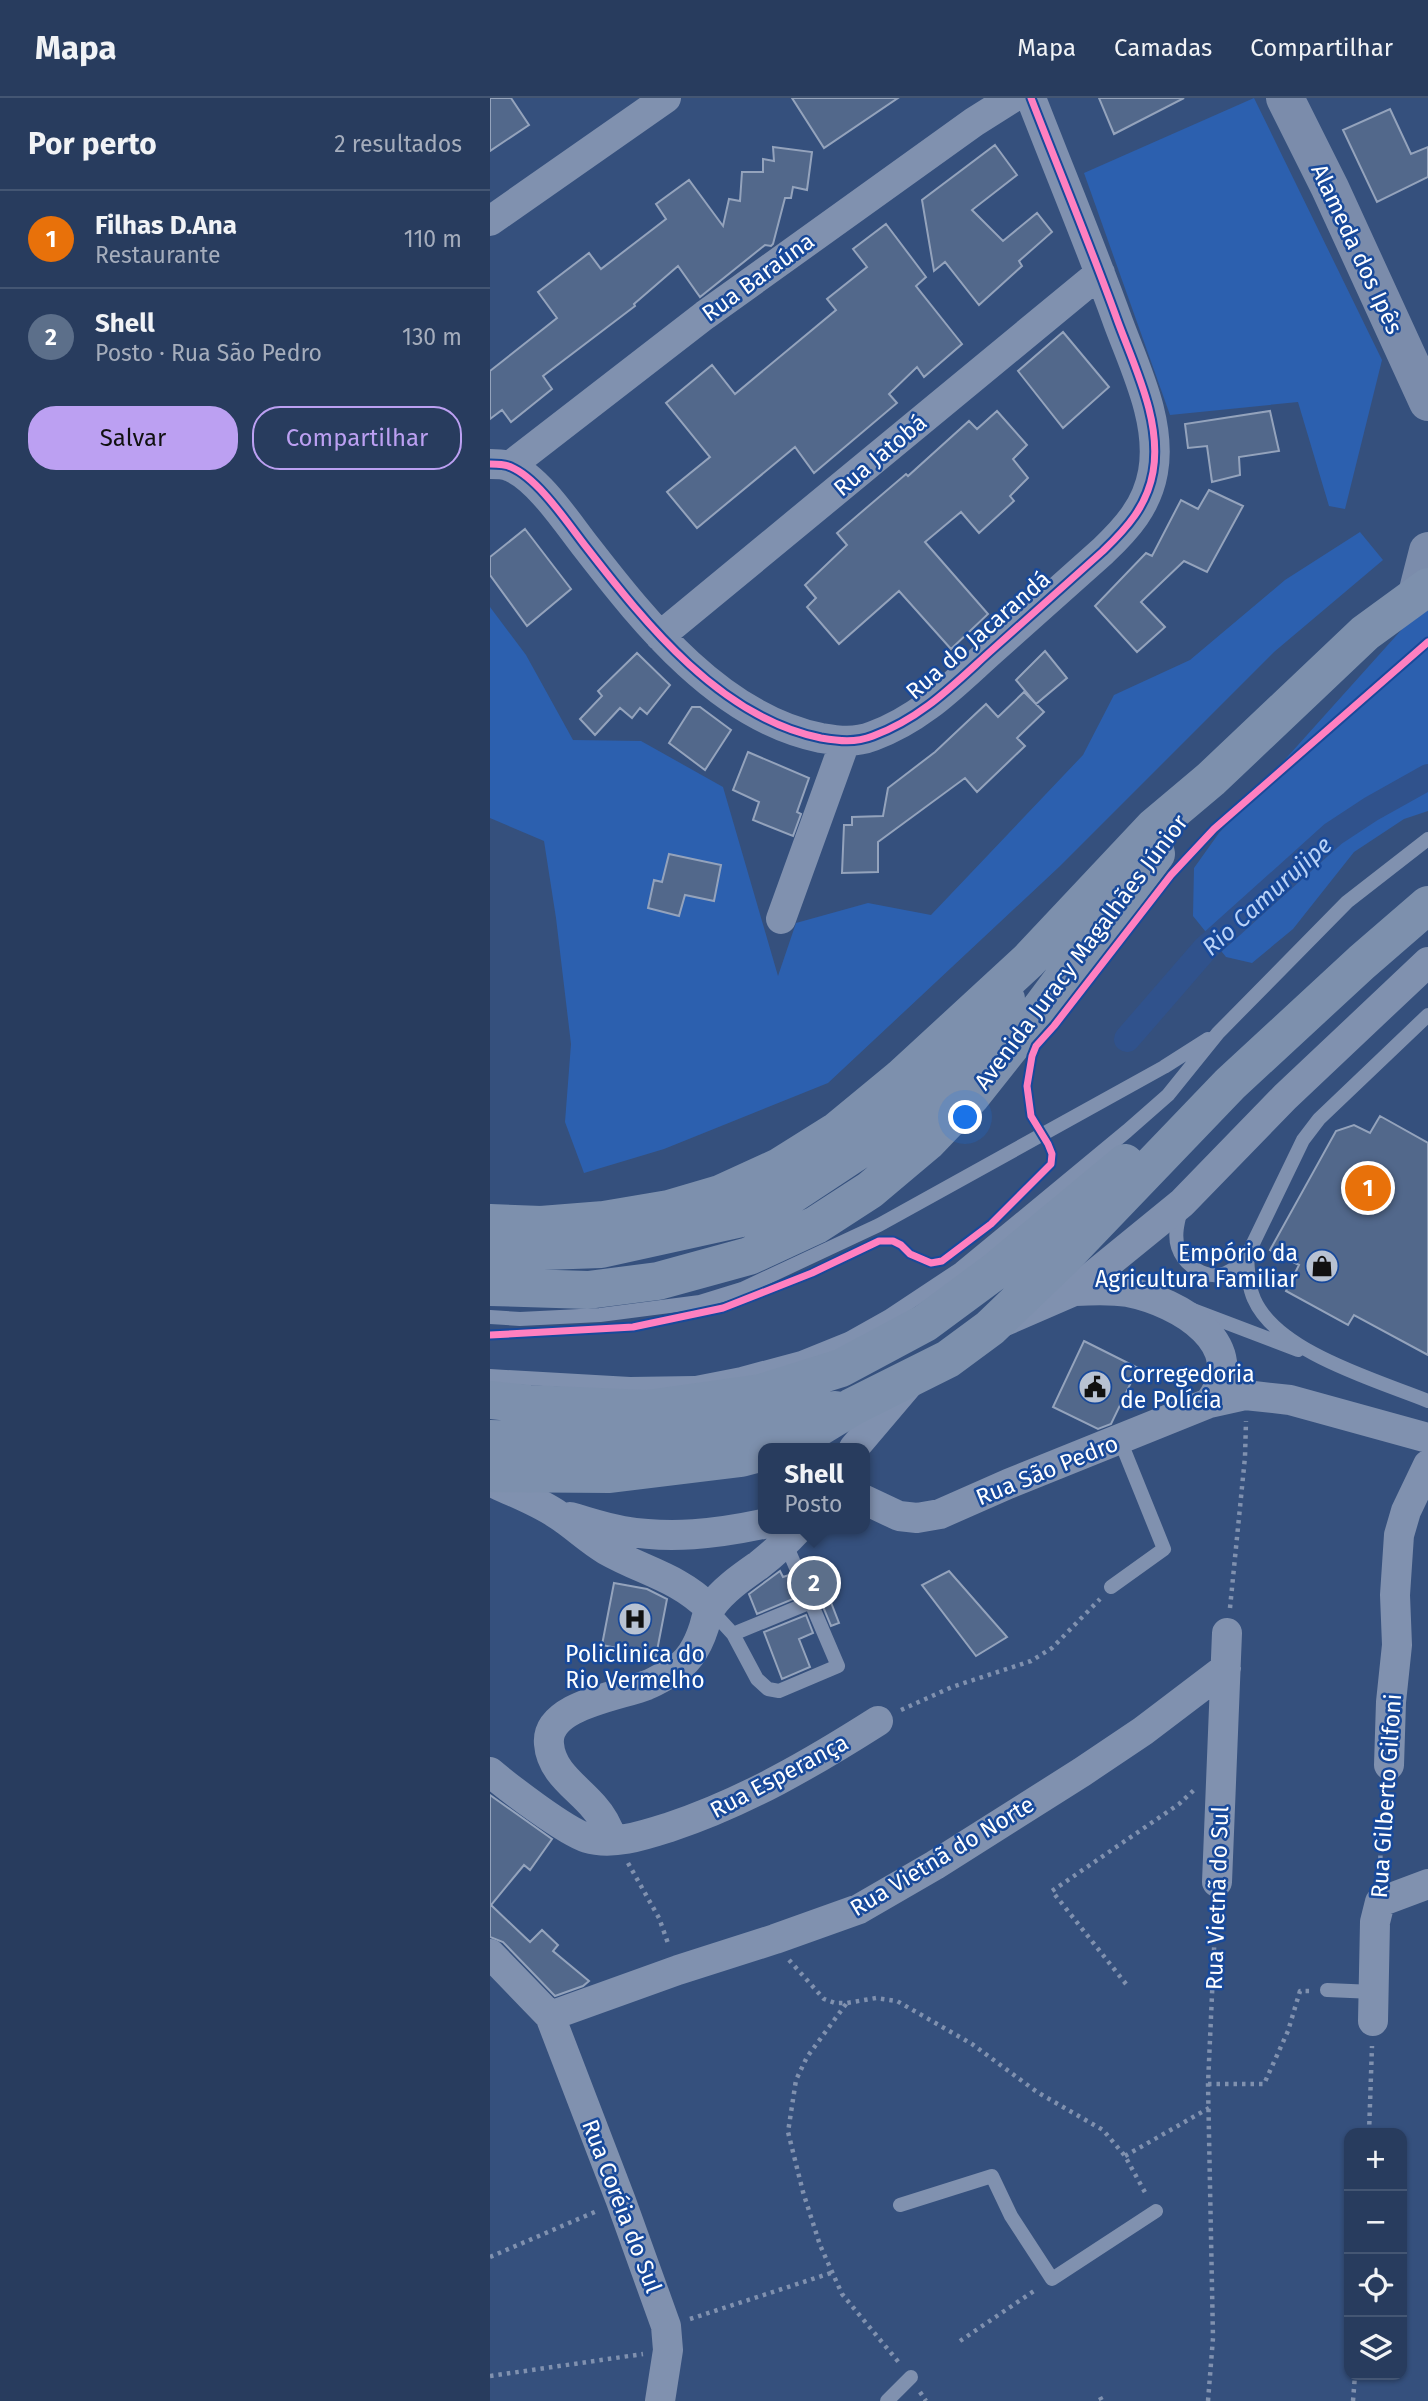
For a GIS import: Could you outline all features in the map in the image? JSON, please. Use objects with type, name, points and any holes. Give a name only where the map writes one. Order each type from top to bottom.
[{"type":"main road","name":"Avenida Juracy Magalhães Júnior","points":[[490,1223],[541,1225],[604,1220],[669,1209],[720,1194],[779,1167],[838,1130],[875,1100],[1028,961],[1154,827],[1211,779],[1365,633],[1422,590]]},
{"type":"main road","name":"Avenida Juracy Magalhães Júnior","points":[[490,1287],[588,1290],[658,1281],[749,1256],[816,1224],[870,1190],[927,1142],[972,1095],[1100,931],[1211,779]]},
{"type":"main road","points":[[793,1443],[852,1407],[948,1359],[990,1328],[1063,1258],[1230,1084],[1428,905]]},
{"type":"main road","points":[[490,1253],[601,1249],[764,1213],[882,1135],[976,1046],[985,1037],[1028,961]]},
{"type":"main road","points":[[490,1400],[648,1409],[761,1393],[841,1368],[925,1323],[994,1272],[1145,1146],[1230,1084]]},
{"type":"main road","points":[[490,1439],[629,1442],[852,1407]]},
{"type":"main road","points":[[490,1473],[610,1475],[741,1458],[758,1453]]},
{"type":"street","points":[[490,221],[666,98]]},
{"type":"street","name":"Rua Baraúna","points":[[500,465],[963,129],[1012,98]]},
{"type":"street","name":"Rua do Jacarandá","points":[[500,465],[533,483],[628,601],[660,636],[700,673],[745,708],[775,724],[808,735],[845,742],[870,738],[925,710],[1129,526],[1145,501],[1154,470],[1154,431],[1143,391],[1031,98]]},
{"type":"street","name":"Alameda dos Ipês","points":[[1285,98],[1330,188],[1428,402]]},
{"type":"street","name":"Rua Jatobá","points":[[660,636],[1100,273]]},
{"type":"street","points":[[1422,590],[1428,551]]},
{"type":"street","points":[[781,919],[845,742]]},
{"type":"street","points":[[990,1328],[1074,1292],[1182,1203],[1285,1097],[1428,962]]},
{"type":"street","points":[[1074,1292],[1103,1289],[1163,1302],[1202,1327],[1210,1335],[1219,1352],[1222,1371],[1220,1388],[1209,1403]]},
{"type":"street","points":[[858,1443],[914,1378]]},
{"type":"street","name":"Rua São Pedro","points":[[874,1504],[899,1516],[917,1518],[940,1514],[1209,1403],[1245,1395],[1290,1400],[1428,1438]]},
{"type":"street","name":"Rua Gilberto Gilfoni","points":[[1389,1765],[1391,1702],[1397,1645],[1395,1595],[1399,1535],[1406,1511],[1428,1465]]},
{"type":"street","points":[[490,1480],[556,1513],[603,1548],[626,1561],[678,1583],[695,1594],[709,1608]]},
{"type":"street","points":[[556,1513],[621,1531],[666,1536],[758,1533]]},
{"type":"street","points":[[612,1839],[606,1823],[594,1807],[561,1774],[548,1743],[550,1730],[570,1711],[647,1685],[673,1671],[692,1655],[701,1638],[709,1608],[780,1534]]},
{"type":"street","name":"Rua Vietnã do Sul","points":[[1217,1882],[1227,1633]]},
{"type":"street","name":"Rua Vietnã do Norte","points":[[550,2016],[859,1909],[924,1871],[1143,1731],[1226,1668]]},
{"type":"street","name":"Rua Esperança","points":[[490,1772],[587,1838],[641,1836],[725,1807],[821,1757],[878,1721]]},
{"type":"street","points":[[1380,1902],[1428,1884]]},
{"type":"street","name":"Rua Gilberto Gilfoni","points":[[1374,2007],[1375,1922],[1380,1902]]},
{"type":"street","points":[[490,1954],[550,2016]]},
{"type":"street","name":"Rua Coréia do Sul","points":[[550,2016],[621,2201],[667,2338],[660,2401]]},
{"type":"lane","points":[[490,1376],[630,1384],[695,1383],[801,1358],[848,1339],[960,1269],[1076,1175],[1168,1095],[1218,1033],[1347,902],[1428,839]]},
{"type":"lane","points":[[1182,1203],[1177,1227],[1177,1245],[1184,1260],[1197,1270],[1211,1275],[1224,1274],[1236,1267],[1247,1256],[1278,1189],[1311,1129],[1428,1015]]},
{"type":"lane","points":[[490,1317],[520,1319],[600,1315],[700,1303],[742,1289],[879,1225],[1164,1067],[1218,1033]]},
{"type":"lane","points":[[1247,1256],[1251,1290],[1264,1316],[1277,1329],[1313,1354]]},
{"type":"lane","points":[[1163,1302],[1198,1311],[1428,1401]]},
{"type":"lane","points":[[1111,1587],[1164,1549],[1120,1440]]},
{"type":"lane","points":[[709,1608],[733,1634],[757,1679],[768,1689],[779,1691],[838,1666],[783,1534]]},
{"type":"lane","points":[[733,1634],[811,1602]]},
{"type":"lane","points":[[1327,1990],[1374,2007]]},
{"type":"lane","points":[[900,2205],[992,2176],[1011,2216],[1052,2279],[1156,2211]]},
{"type":"lane","points":[[887,2401],[911,2377]]},
{"type":"path","points":[[1227,1633],[1245,1457],[1245,1395]]},
{"type":"path","points":[[878,1721],[952,1687],[1031,1661],[1052,1648],[1111,1587]]},
{"type":"path","points":[[1126,1984],[1052,1891],[1179,1804],[1222,1767]]},
{"type":"path","points":[[612,1839],[659,1918],[678,1970]]},
{"type":"path","points":[[775,1939],[791,1963],[824,1999],[835,2003],[876,1998],[897,2001],[972,2043],[1037,2092],[1103,2130],[1125,2156],[1156,2211]]},
{"type":"path","points":[[1208,2084],[1264,2084],[1288,2031],[1300,1991],[1327,1990]]},
{"type":"path","points":[[847,2003],[820,2037],[796,2080],[788,2132],[803,2192],[842,2294],[859,2317],[893,2353],[926,2401]]},
{"type":"path","points":[[1369,2128],[1374,2007]]},
{"type":"path","points":[[1125,2156],[1209,2108]]},
{"type":"path","points":[[490,2257],[621,2201]]},
{"type":"path","points":[[490,2376],[667,2338],[832,2273]]},
{"type":"path","points":[[960,2341],[1052,2279]]},
{"type":"path","points":[[1353,2401],[1355,2380]]},
{"type":"shaded area","points":[[1254,98],[1382,360],[1345,509],[1329,506],[1298,402],[1170,415],[1084,173]]},
{"type":"shaded area","points":[[1360,532],[1383,560],[1274,652],[1059,867],[828,1083],[664,1149],[584,1173],[565,1122],[571,1044],[544,841],[490,818],[490,607],[526,655],[573,740],[641,741],[723,787],[778,976],[796,923],[868,903],[931,915],[1083,755],[1114,695],[1190,660],[1285,580]]},
{"type":"shaded area","points":[[1428,610],[1428,811],[1404,819],[1354,852],[1293,929],[1252,963],[1226,957],[1193,916],[1194,868],[1219,833],[1404,627]]},
{"type":"building","points":[[490,98],[511,98],[529,125],[490,151]]},
{"type":"building","points":[[792,98],[898,98],[824,148]]},
{"type":"building","points":[[1099,98],[1184,98],[1114,134]]},
{"type":"building","points":[[1390,109],[1411,154],[1428,147],[1428,177],[1377,202],[1343,130]]},
{"type":"building","points":[[995,145],[1017,175],[972,210],[1003,241],[1037,213],[1052,232],[1019,261],[1022,266],[979,305],[945,262],[934,271],[922,200]]},
{"type":"building","points":[[773,147],[812,152],[807,190],[793,187],[791,198],[785,198],[771,246],[765,245],[700,297],[678,266],[634,304],[635,306],[543,376],[552,389],[511,422],[502,410],[490,419],[490,371],[557,318],[538,292],[589,253],[601,269],[666,219],[656,204],[689,180],[723,226],[729,199],[740,201],[742,172],[763,172],[763,159],[774,161]]},
{"type":"building","points":[[886,224],[926,277],[916,286],[962,344],[924,377],[917,367],[889,394],[897,403],[814,473],[795,447],[697,528],[667,492],[710,457],[666,403],[712,365],[735,394],[836,310],[827,299],[867,267],[853,249]]},
{"type":"building","points":[[1063,332],[1109,387],[1063,428],[1018,371]]},
{"type":"building","points":[[997,411],[1027,445],[1013,459],[1028,478],[1010,496],[1014,501],[979,533],[961,512],[925,542],[988,614],[951,649],[899,591],[839,644],[807,607],[816,598],[805,585],[847,545],[837,533],[906,474],[908,476],[969,421],[977,429]]},
{"type":"building","points":[[1270,411],[1279,451],[1239,457],[1240,475],[1212,482],[1207,446],[1188,448],[1185,424]]},
{"type":"building","points":[[1209,490],[1243,506],[1207,572],[1184,561],[1141,602],[1165,627],[1137,652],[1095,606],[1146,553],[1152,556],[1181,500],[1198,509]]},
{"type":"building","points":[[525,529],[571,589],[527,626],[490,575],[490,557]]},
{"type":"building","points":[[1045,651],[1067,678],[1036,704],[1016,680]]},
{"type":"building","points":[[637,653],[670,685],[647,714],[640,708],[632,718],[620,708],[595,735],[580,719],[602,696],[598,691]]},
{"type":"building","points":[[1024,692],[1044,712],[1017,738],[1025,746],[977,792],[965,778],[878,842],[878,872],[842,873],[844,825],[852,825],[852,817],[883,816],[888,788],[935,752],[986,704],[998,717]]},
{"type":"building","points":[[692,707],[700,707],[731,730],[705,770],[669,743]]},
{"type":"building","points":[[748,752],[809,778],[797,812],[801,814],[793,836],[753,820],[759,802],[733,790]]},
{"type":"building","points":[[669,854],[721,865],[714,901],[685,895],[679,916],[648,908],[654,880],[662,882]]},
{"type":"building","points":[[1380,1116],[1428,1143],[1428,1355],[1354,1315],[1348,1325],[1286,1291],[1299,1265],[1270,1250],[1336,1131],[1354,1125],[1370,1133]]},
{"type":"building","name":"Corregedoria de Polícia","points":[[1084,1341],[1138,1368],[1111,1424],[1098,1429],[1053,1407]]},
{"type":"building","points":[[816,1564],[839,1623],[831,1626],[807,1568]]},
{"type":"building","points":[[780,1571],[783,1577],[789,1575],[798,1597],[757,1614],[749,1594]]},
{"type":"building","points":[[949,1571],[1007,1637],[976,1656],[922,1585]]},
{"type":"building","name":"Policlinica do Rio Vermelho","points":[[614,1583],[647,1589],[667,1599],[656,1656],[602,1645]]},
{"type":"building","points":[[806,1615],[813,1633],[799,1639],[810,1667],[782,1679],[764,1632]]},
{"type":"building","points":[[490,1795],[552,1839],[530,1870],[524,1865],[491,1905],[530,1942],[542,1930],[558,1945],[553,1951],[589,1981],[583,1986],[555,1996],[503,1942],[490,1937]]},
{"type":"waterway","name":"Rio Camurujipe","points":[[1127,1039],[1205,949],[1333,834],[1428,777]]},
{"type":"cycle path","points":[[490,464],[509,466],[532,481],[634,607],[661,636],[689,664],[751,711],[785,727],[821,738],[847,741],[860,740],[891,729],[922,710],[1112,542],[1141,506],[1153,472],[1154,434],[1139,376],[1031,98]]},
{"type":"cycle path","points":[[490,1335],[633,1327],[723,1308],[812,1273],[879,1241],[893,1241],[910,1254],[931,1263],[942,1261],[991,1224],[1051,1164],[1052,1154],[1048,1144],[1031,1116],[1027,1086],[1036,1046],[1171,875],[1214,829],[1428,642]]},
{"type":"place","name":"Filhas D.Ana","points":[[1368,1188]]},
{"type":"place","name":"Empório da Agricultura Familiar","points":[[1322,1266]]},
{"type":"place","name":"Corregedoria de Polícia","points":[[1095,1387]]},
{"type":"place","name":"Shell","points":[[814,1583]]},
{"type":"place","name":"Policlinica do Rio Vermelho","points":[[635,1619]]}]
